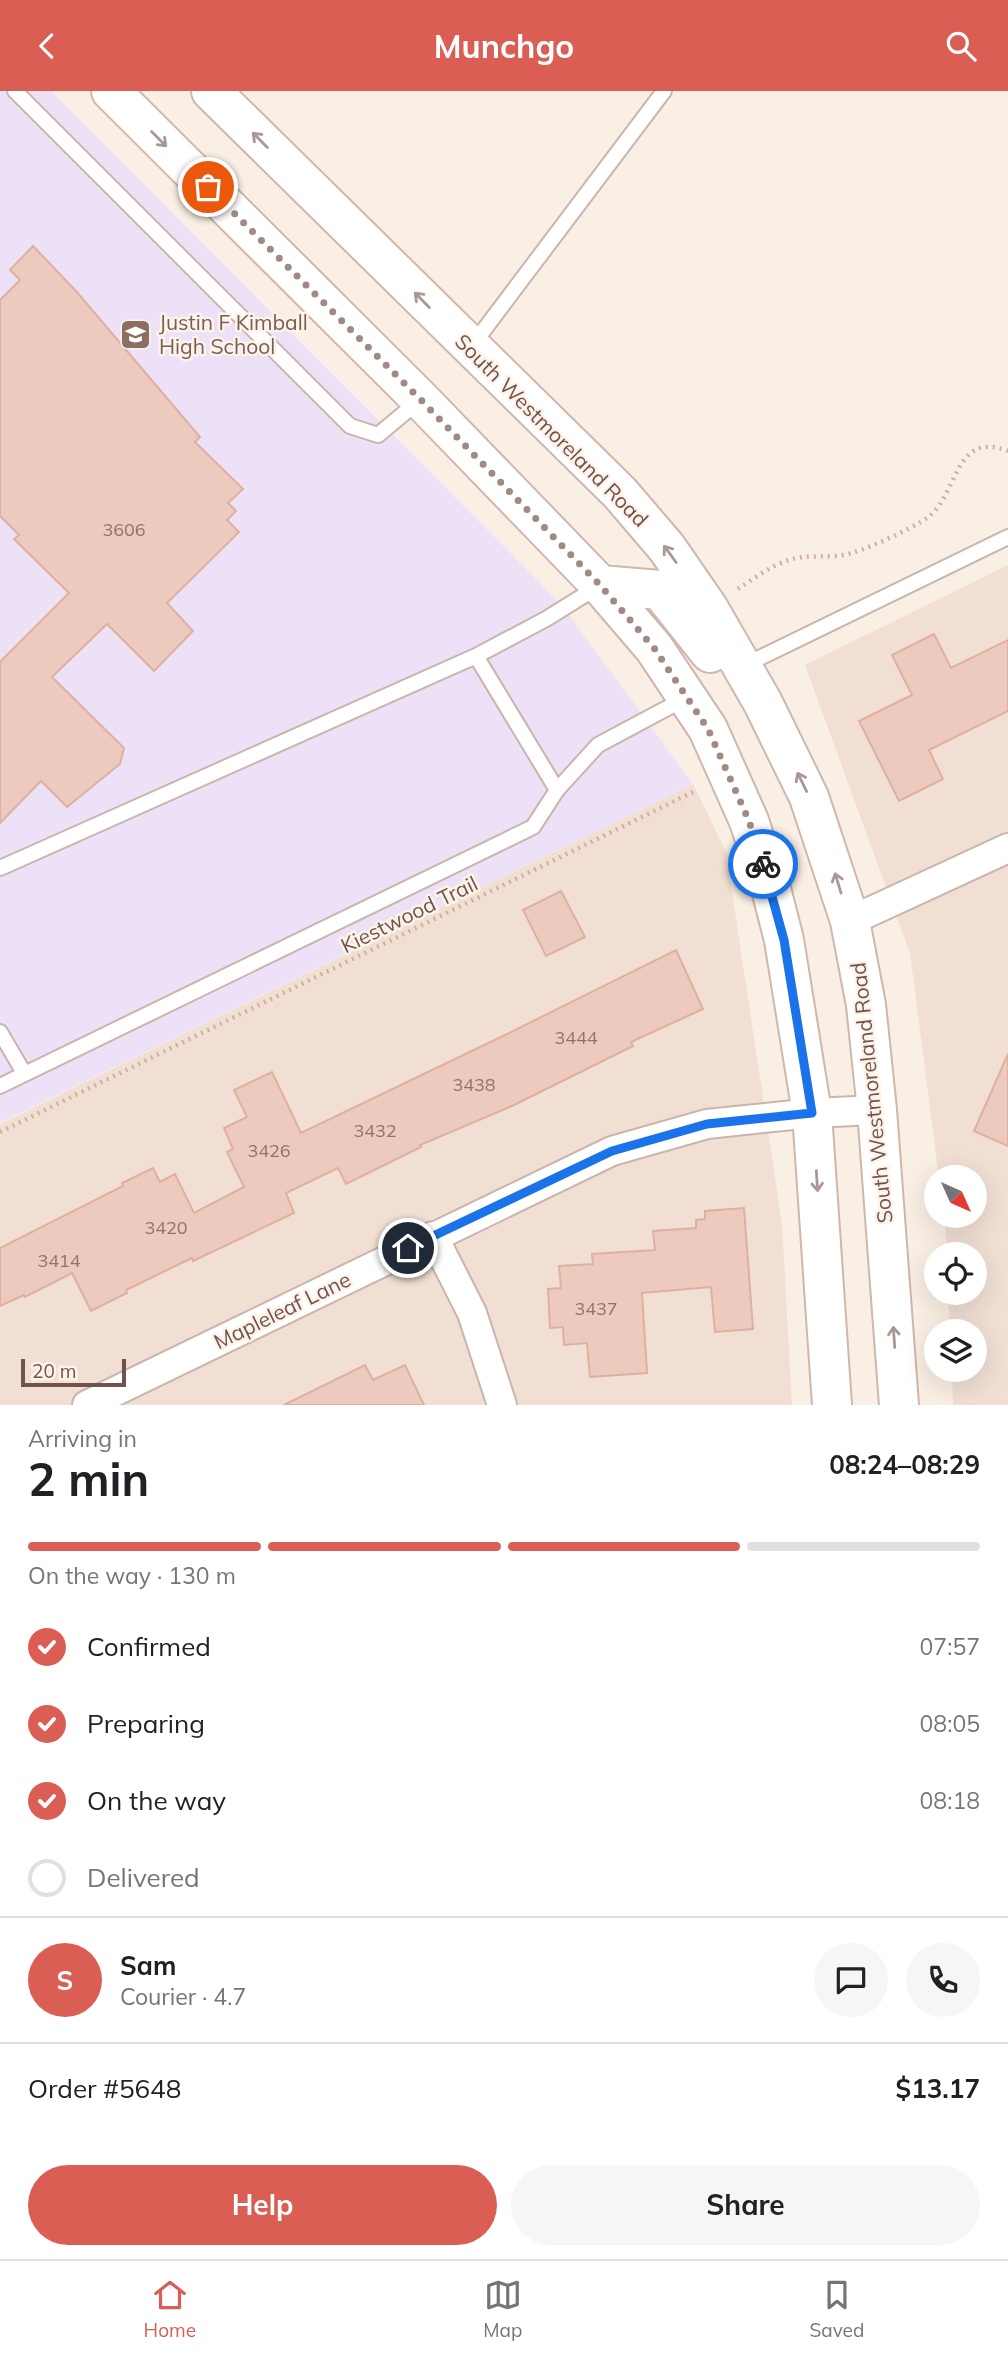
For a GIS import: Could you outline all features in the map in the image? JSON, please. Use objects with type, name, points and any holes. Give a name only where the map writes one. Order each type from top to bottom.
[{"type":"main road","points":[[111,91],[421,400],[600,585],[654,648],[708,729],[749,821],[771,885],[784,940],[812,1113],[832,1405]]},
{"type":"main road","name":"South Westmoreland Road","points":[[211,91],[620,493],[667,548],[702,599],[763,703],[809,797],[850,921],[866,1005],[877,1110],[899,1405]]},
{"type":"main road","points":[[600,585],[660,590],[716,661],[742,667]]},
{"type":"street","points":[[850,921],[1008,848]]},
{"type":"street","name":"Mapleleaf Lane","points":[[87,1405],[612,1151],[707,1124],[812,1113],[877,1110]]},
{"type":"street","points":[[433,1236],[472,1313],[502,1405]]},
{"type":"lane","points":[[15,91],[350,426],[378,435],[421,400]]},
{"type":"lane","points":[[470,348],[664,91]]},
{"type":"lane","points":[[742,667],[1008,537]]},
{"type":"lane","points":[[0,868],[476,656],[546,619],[600,585]]},
{"type":"lane","points":[[476,656],[557,790]]},
{"type":"lane","points":[[0,1086],[533,827],[557,790],[598,745],[687,697]]},
{"type":"lane","points":[[0,1032],[24,1073]]},
{"type":"path","points":[[743,586],[787,560],[810,555],[840,556],[856,553],[926,518],[939,507],[962,461],[976,449],[991,446],[1008,451]]},
{"type":"path","name":"Kiestwood Trail","points":[[0,1132],[704,787]]},
{"type":"shaded area","points":[[0,91],[51,91],[561,604],[693,784],[0,1123]]},
{"type":"shaded area","points":[[1008,565],[1008,1405],[953,1405],[952,1382],[987,1382],[987,1319],[949,1319],[949,1305],[987,1305],[987,1242],[946,1242],[946,1229],[987,1229],[987,1165],[937,1165],[910,953],[805,665]]},
{"type":"shaded area","points":[[693,784],[726,852],[782,1224],[792,1405],[0,1405],[0,1124]]},
{"type":"building","points":[[33,246],[76,291],[200,437],[195,442],[243,489],[228,503],[236,511],[227,520],[239,532],[167,603],[193,631],[154,671],[107,624],[52,677],[124,748],[120,764],[67,807],[41,781],[0,823],[0,662],[69,593],[14,539],[19,535],[0,516],[0,300],[20,280],[10,270]]},
{"type":"building","points":[[934,634],[951,668],[1008,640],[1008,711],[929,750],[943,779],[899,801],[859,721],[912,695],[892,655]]},
{"type":"building","points":[[561,891],[585,937],[546,956],[523,910]]},
{"type":"building","points":[[676,950],[703,1009],[631,1042],[633,1046],[512,1106],[420,1145],[421,1147],[346,1184],[338,1168],[286,1193],[294,1213],[193,1261],[192,1258],[126,1290],[127,1293],[91,1311],[72,1273],[25,1297],[24,1295],[0,1306],[0,1248],[123,1186],[122,1183],[153,1168],[160,1182],[175,1174],[194,1213],[244,1187],[227,1152],[233,1149],[224,1128],[247,1117],[234,1090],[272,1072],[301,1133]]},
{"type":"building","points":[[1008,1054],[1008,1146],[974,1131]]},
{"type":"building","points":[[744,1208],[753,1329],[715,1332],[711,1287],[642,1293],[647,1373],[590,1377],[587,1343],[564,1345],[563,1327],[550,1328],[548,1289],[561,1288],[559,1266],[593,1264],[592,1254],[655,1250],[653,1231],[696,1228],[696,1220],[705,1219],[705,1211]]},
{"type":"building","points":[[365,1365],[373,1380],[405,1365],[424,1405],[284,1405]]},
{"type":"way so far","points":[[208,187],[421,400],[600,585],[654,648],[708,729],[749,821],[763,864]]},
{"type":"place","name":"Justin F Kimball High School","points":[[136,334]]},
{"type":"route","points":[[408,1248],[612,1151],[707,1124],[812,1113],[784,940],[771,885],[763,864]]}]
